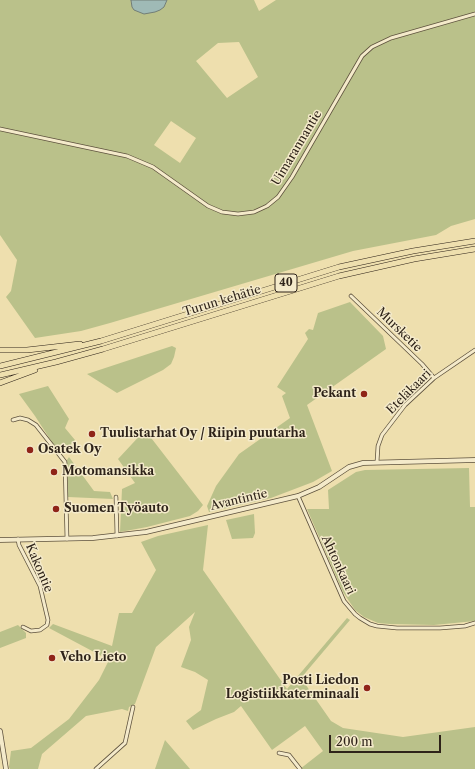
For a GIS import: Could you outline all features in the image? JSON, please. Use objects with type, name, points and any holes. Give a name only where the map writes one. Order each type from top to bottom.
[{"type":"highway","name":"Turun kehätie","points":[[0,366],[101,341],[339,267],[413,251],[475,241]]},
{"type":"highway","name":"Turun kehätie","points":[[0,375],[103,349],[339,276],[414,259],[475,249]]},
{"type":"highway","points":[[0,350],[50,348],[101,341]]},
{"type":"highway","points":[[0,383],[56,362]]},
{"type":"street","name":"Uimarannantie","points":[[0,129],[127,156],[154,167],[208,206],[222,212],[238,214],[254,212],[267,206],[278,197],[288,184],[362,56],[372,48],[391,38],[475,14]]},
{"type":"street","name":"Mursketie","points":[[351,296],[422,364],[434,378]]},
{"type":"street","name":"Eteläkaari","points":[[377,462],[377,453],[380,440],[388,426],[405,405],[434,378],[475,350]]},
{"type":"street","points":[[13,420],[20,418],[28,420],[36,425],[65,462],[67,539]]},
{"type":"street","name":"Avantintie","points":[[0,540],[93,538],[153,530],[298,496],[319,487],[349,467],[363,463],[475,460]]},
{"type":"street","name":"Ahtonkaari","points":[[298,496],[344,601],[360,618],[370,624],[393,628],[440,628],[475,624]]},
{"type":"street","points":[[116,497],[117,536]]},
{"type":"street","name":"Kakontie","points":[[18,539],[19,545],[40,588],[48,620],[47,625],[40,630],[31,631],[24,627]]},
{"type":"street","points":[[96,769],[125,743],[133,707]]},
{"type":"street","points":[[0,731],[2,764],[6,769]]},
{"type":"street","points":[[279,753],[289,755],[300,769]]},
{"type":"green space","points":[[0,0],[131,0],[131,3],[164,7],[167,0],[254,0],[259,11],[276,0],[475,0],[475,219],[451,226],[436,235],[353,251],[81,331],[35,338],[6,297],[11,291],[17,260],[0,235]],"holes":[[[239,42],[258,77],[227,98],[196,61],[218,43]],[[171,121],[196,138],[180,163],[154,145]]]},
{"type":"green space","points":[[350,302],[383,336],[386,349],[307,405],[332,471],[313,482],[271,498],[209,512],[207,506],[216,486],[239,454],[290,418],[282,396],[286,393],[277,387],[308,339],[305,333],[309,329],[313,330],[318,313]]},
{"type":"green space","points":[[172,346],[176,348],[171,364],[163,370],[117,393],[87,374]]},
{"type":"green space","points":[[48,386],[69,419],[65,428],[75,440],[61,456],[19,394]]},
{"type":"green space","points":[[145,430],[203,505],[198,511],[190,516],[120,532],[122,489],[135,483],[118,459]]},
{"type":"green space","points":[[69,457],[94,491],[110,492],[113,499],[68,497],[67,460]]},
{"type":"green space","points":[[469,468],[470,507],[475,507],[475,621],[434,625],[390,624],[378,623],[364,617],[355,610],[343,592],[307,509],[329,509],[328,490],[356,472],[365,470]]},
{"type":"green space","points":[[254,514],[255,533],[253,538],[232,539],[226,520]]},
{"type":"green space","points":[[208,525],[203,570],[287,689],[347,618],[350,620],[301,678],[331,721],[343,728],[403,737],[475,727],[475,769],[300,769],[323,751],[305,726],[272,750],[241,706],[234,712],[193,730],[186,721],[201,710],[208,680],[195,672],[181,667],[191,640],[189,627],[195,612],[156,647],[135,704],[129,707],[128,711],[122,709],[86,716],[42,754],[38,769],[10,769],[11,751],[31,748],[69,719],[99,680],[109,660],[49,628],[53,624],[112,646],[119,613],[132,613],[156,570],[141,542],[158,536]]},
{"type":"green space","points":[[18,625],[26,633],[26,638],[0,648],[0,632]]},
{"type":"green space","points":[[165,740],[190,769],[155,769]]},
{"type":"water","points":[[131,0],[167,0],[164,7],[160,10],[144,14],[134,10]]},
{"type":"place","name":"Pekant","points":[[364,394]]},
{"type":"place","name":"Tuulistarhat Oy / Riipin puutarha","points":[[92,434]]},
{"type":"place","name":"Osatek Oy","points":[[30,450]]},
{"type":"place","name":"Motomansikka","points":[[54,472]]},
{"type":"place","name":"Suomen Työauto","points":[[56,509]]},
{"type":"place","name":"Veho Lieto","points":[[52,658]]},
{"type":"place","name":"Posti Liedon Logistiikkaterminaali","points":[[367,688]]}]
